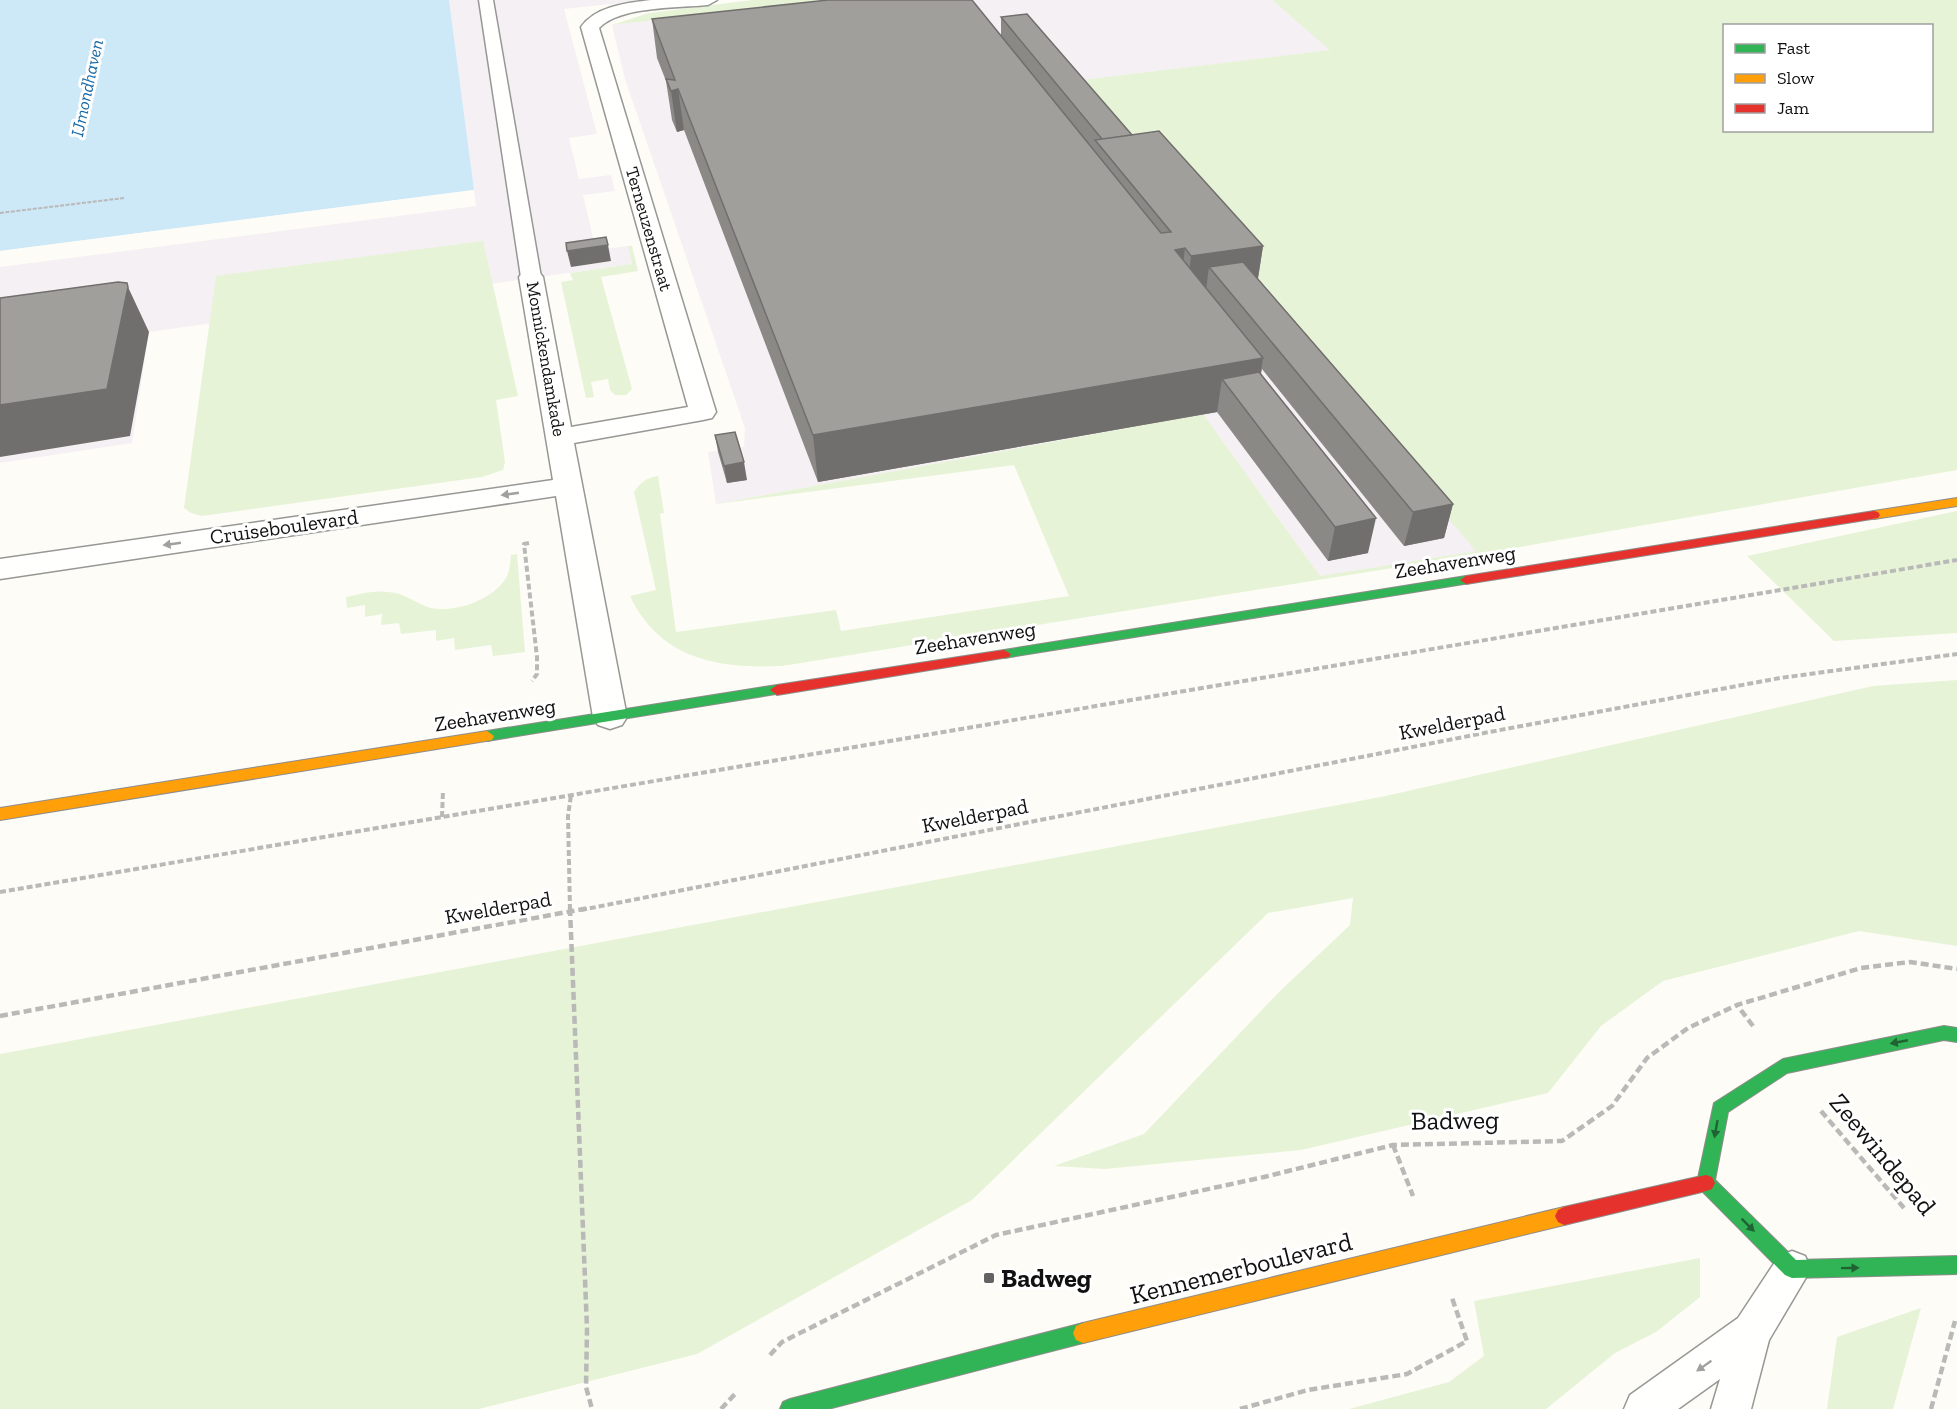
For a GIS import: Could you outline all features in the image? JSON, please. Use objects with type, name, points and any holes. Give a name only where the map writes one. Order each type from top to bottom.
[{"type":"street","name":"Terneuzenstraat","points":[[561,437],[703,412],[590,27],[594,21],[604,15],[708,0]]},
{"type":"street","name":"Monnickendamkade","points":[[531,277],[610,717]]},
{"type":"street","name":"Cruiseboulevard","points":[[0,569],[568,486]]},
{"type":"street","name":"Zeehavenweg","points":[[0,814],[1957,502]]},
{"type":"street","points":[[1955,1266],[1792,1269],[1706,1183],[1720,1108],[1783,1066],[1944,1033],[1957,1035]]},
{"type":"street","name":"Kennemerboulevard","points":[[790,1409],[1432,1245],[1706,1183]]},
{"type":"lane","name":"Monnickendamkade","points":[[486,0],[531,277]]},
{"type":"lane","points":[[1731,1409],[1752,1332],[1792,1269]]},
{"type":"lane","points":[[1644,1409],[1752,1332]]},
{"type":"path","points":[[0,213],[124,198]]},
{"type":"path","points":[[529,685],[537,674],[537,657],[524,544],[578,535]]},
{"type":"path","points":[[0,892],[1957,560]]},
{"type":"path","name":"Kwelderpad","points":[[0,1016],[570,912],[1506,729],[1780,678],[1957,654]]},
{"type":"path","points":[[442,817],[444,744]]},
{"type":"path","points":[[571,795],[568,816],[570,912],[586,1305],[586,1387],[592,1409]]},
{"type":"path","name":"Badweg","points":[[767,1358],[782,1341],[996,1236],[1393,1145],[1562,1141],[1612,1106],[1647,1058],[1688,1028],[1737,1005],[1861,968],[1910,962],[1957,969]]},
{"type":"path","points":[[1737,1005],[1783,1066]]},
{"type":"path","name":"Zeewindepad","points":[[1783,1066],[1955,1266]]},
{"type":"path","points":[[1931,1409],[1957,1315]]},
{"type":"path","points":[[722,1409],[736,1392]]},
{"type":"shaded area","points":[[449,0],[648,0],[564,9],[597,134],[569,138],[579,179],[611,175],[615,191],[583,195],[596,250],[628,246],[632,264],[149,332],[132,443],[0,463],[0,267],[476,206]]},
{"type":"shaded area","points":[[829,0],[1272,0],[1331,50],[1075,81],[1162,166],[1272,294],[1258,296],[1477,551],[1320,576],[1203,414],[716,504],[708,452],[744,447],[745,428],[625,79],[612,25]]},
{"type":"green space","points":[[752,0],[829,0],[612,25],[649,13]]},
{"type":"green space","points":[[1272,0],[1957,0],[1957,470],[1492,552],[782,666],[714,662],[674,647],[657,634],[630,596],[656,590],[634,492],[647,479],[658,476],[664,513],[660,514],[676,632],[836,610],[841,631],[1069,596],[1014,465],[716,504],[1203,414],[1320,576],[1476,551],[1257,296],[1271,293],[1162,166],[1074,81],[1330,50]]},
{"type":"green space","points":[[483,241],[518,396],[496,400],[505,462],[503,470],[482,477],[202,516],[184,508],[216,276]]},
{"type":"green space","points":[[628,246],[632,246],[638,271],[601,277],[632,389],[626,395],[615,395],[610,390],[608,379],[591,382],[594,397],[586,398],[561,282],[573,280],[570,273],[632,264]]},
{"type":"green space","points":[[1957,511],[1957,633],[1834,641],[1747,556]]},
{"type":"green space","points":[[517,554],[525,652],[493,656],[491,645],[455,650],[454,638],[436,641],[436,630],[401,634],[399,623],[381,625],[382,614],[365,617],[365,605],[347,608],[346,597],[378,592],[400,594],[431,608],[462,607],[483,598],[500,586],[508,573],[511,555]]},
{"type":"green space","points":[[1957,680],[1957,946],[1859,931],[1663,981],[1601,1026],[1548,1093],[1301,1150],[1105,1169],[1054,1166],[1144,1134],[1278,993],[1350,925],[1353,898],[1268,913],[972,1200],[697,1354],[479,1409],[0,1409],[0,1054],[1381,797],[1873,686]]},
{"type":"green space","points":[[1700,1258],[1700,1297],[1656,1332],[1615,1353],[1546,1409],[1349,1409],[1449,1382],[1484,1356],[1474,1301]]},
{"type":"green space","points":[[1921,1308],[1893,1409],[1827,1409],[1837,1337]]},
{"type":"water","name":"IJmondhaven","points":[[0,0],[449,0],[474,190],[0,251]]},
{"type":"pier","points":[[474,190],[474,193],[0,254],[0,251]]},
{"type":"building","points":[[828,0],[972,0],[1161,233],[1171,232],[1095,140],[1159,131],[1263,246],[1191,256],[1185,248],[1175,250],[1263,358],[813,435],[678,89],[671,91],[666,79],[675,80],[652,19]]},
{"type":"building","points":[[1027,14],[1132,135],[1102,139],[1001,17]]},
{"type":"building","points":[[606,237],[608,245],[567,251],[566,243]]},
{"type":"building","points":[[1243,262],[1453,504],[1413,512],[1209,267]]},
{"type":"building","points":[[118,282],[127,283],[128,287],[107,389],[0,405],[0,298]]},
{"type":"building","points":[[1259,372],[1376,518],[1335,527],[1222,379]]},
{"type":"building","points":[[735,432],[744,462],[724,466],[715,435]]},
{"type":"traffic: fast","points":[[1004,654],[1466,580]]},
{"type":"traffic: fast","points":[[487,736],[777,690]]},
{"type":"traffic: fast","points":[[1706,1183],[1720,1108],[1783,1066],[1944,1033],[1957,1035]]},
{"type":"traffic: fast","points":[[1706,1183],[1792,1269],[1957,1265]]},
{"type":"traffic: fast","points":[[790,1409],[1083,1333]]},
{"type":"traffic: slow","points":[[1874,515],[1957,502]]},
{"type":"traffic: slow","points":[[0,814],[487,736]]},
{"type":"traffic: slow","points":[[1083,1333],[1564,1216]]},
{"type":"traffic: jam","points":[[1466,580],[1874,515]]},
{"type":"traffic: jam","points":[[777,690],[1004,654]]},
{"type":"traffic: jam","points":[[1564,1216],[1706,1183]]},
{"type":"place","name":"Badweg","points":[[989,1278]]}]
